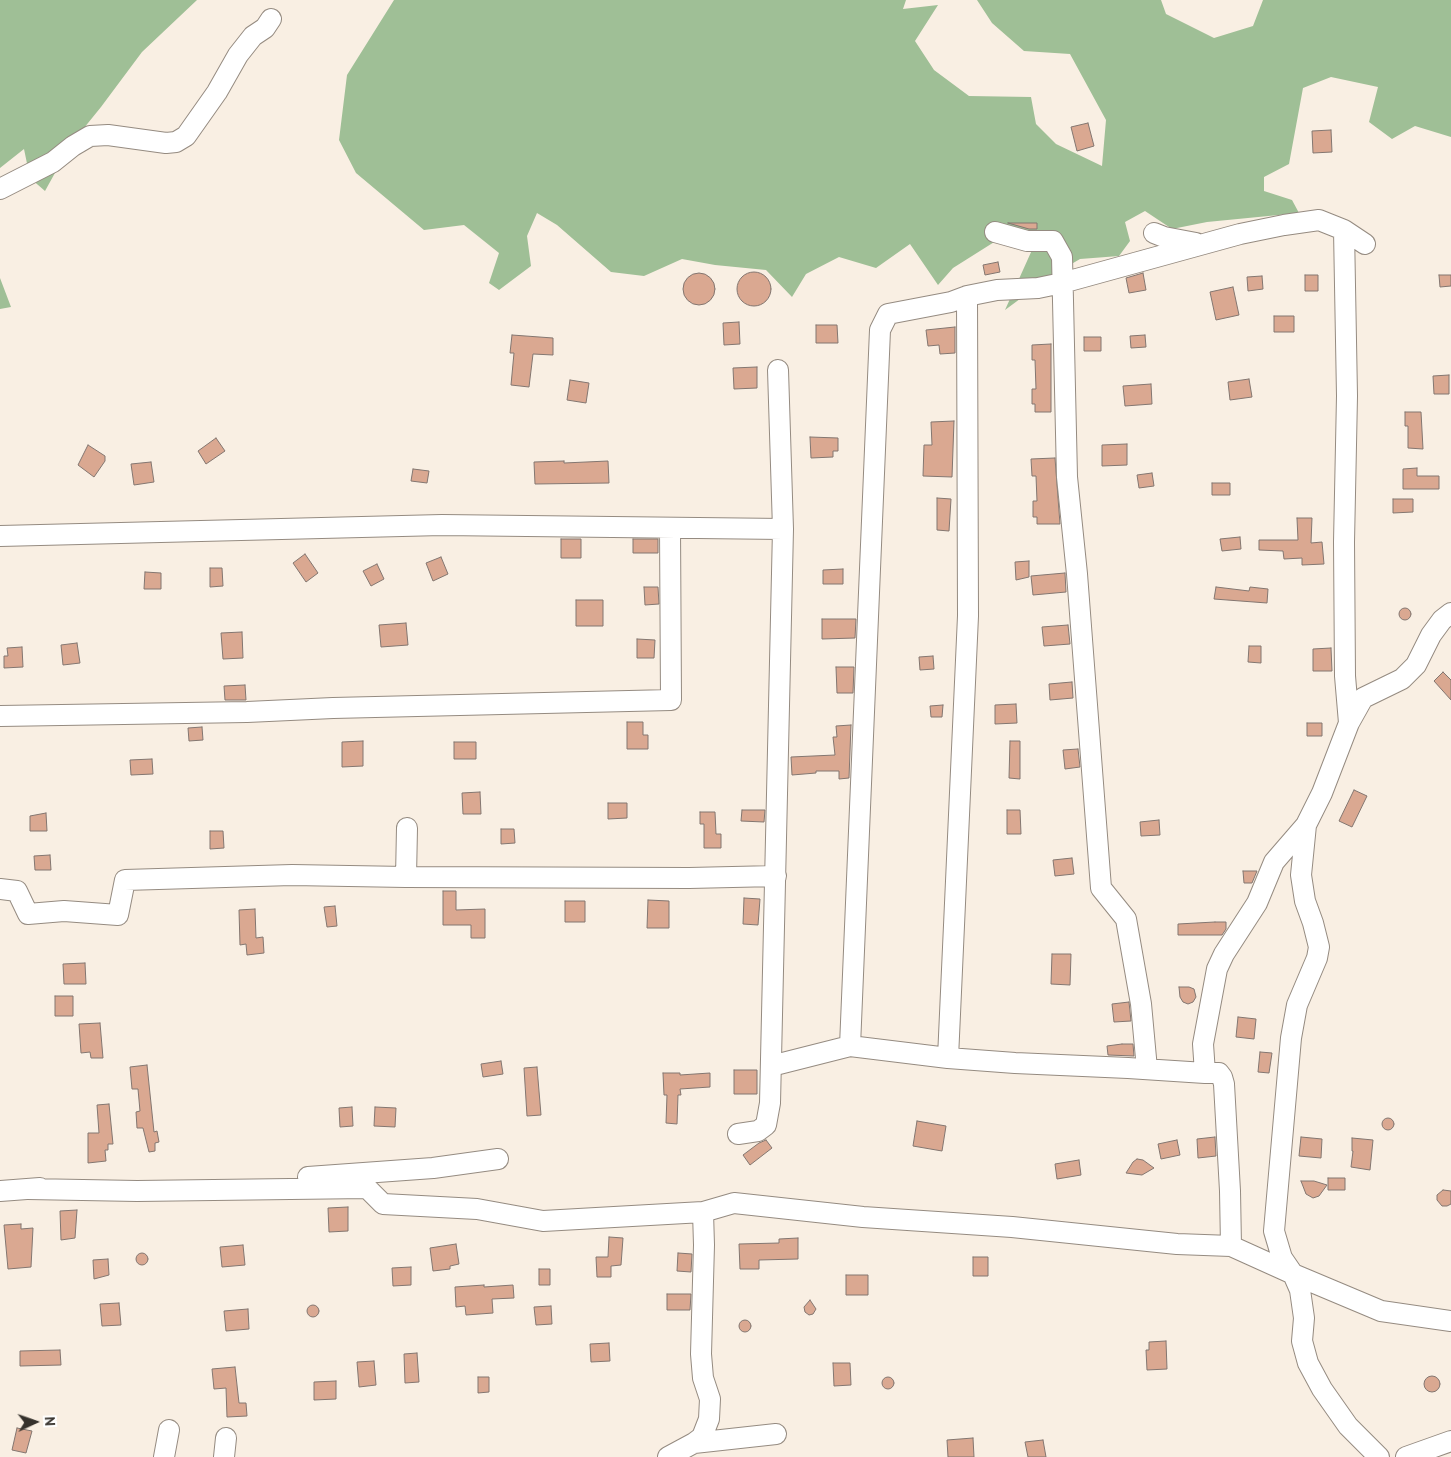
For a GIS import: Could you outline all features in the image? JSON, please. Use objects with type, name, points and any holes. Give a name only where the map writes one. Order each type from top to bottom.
[{"type":"street","points":[[0,189],[52,162],[90,136],[108,135],[166,143],[176,142],[186,136],[217,92],[238,55],[253,36],[265,28],[271,19]]},
{"type":"street","points":[[850,1046],[880,330],[888,314],[951,302],[967,296],[997,290],[1038,288],[1062,283],[1240,234],[1318,220],[1344,230],[1365,244]]},
{"type":"street","points":[[1344,230],[1348,396],[1344,542],[1345,676],[1349,723]]},
{"type":"street","points":[[995,232],[1027,241],[1053,241],[1062,257],[1067,477],[1077,574],[1101,888],[1126,918],[1141,1004],[1147,1069]]},
{"type":"street","points":[[1154,233],[1164,237],[1203,244]]},
{"type":"street","points":[[948,1058],[968,616],[967,296]]},
{"type":"street","points":[[738,1134],[758,1131],[766,1125],[770,1104],[783,529],[778,370]]},
{"type":"street","points":[[0,536],[442,525],[783,529]]},
{"type":"street","points":[[0,716],[247,712],[333,708],[671,700],[670,528]]},
{"type":"street","points":[[1205,1073],[1203,1044],[1217,969],[1224,954],[1257,903],[1274,862],[1306,825],[1322,793],[1349,723],[1363,698],[1402,679],[1416,665],[1431,635],[1442,620],[1451,613]]},
{"type":"street","points":[[1306,825],[1301,875],[1305,901],[1314,923],[1319,947],[1317,958],[1297,1004],[1291,1038],[1274,1231],[1282,1258],[1293,1274],[1300,1290],[1304,1318],[1302,1342],[1308,1363],[1322,1389],[1348,1426],[1378,1457]]},
{"type":"street","points":[[406,877],[407,828]]},
{"type":"street","points":[[0,889],[17,892],[28,914],[64,911],[118,915],[124,880],[292,875],[689,878],[776,876]]},
{"type":"street","points":[[771,1066],[850,1046],[1015,1064],[1218,1073],[1222,1077],[1224,1084],[1231,1246]]},
{"type":"street","points":[[0,1191],[131,1178],[272,1180],[433,1168],[498,1160]]},
{"type":"street","points":[[28,1189],[137,1191],[367,1188],[383,1204],[477,1209],[543,1220],[703,1212],[734,1203],[863,1217],[1012,1227],[1177,1244],[1231,1246],[1381,1310],[1451,1321]]},
{"type":"street","points":[[668,1457],[694,1443],[702,1436],[709,1419],[710,1399],[704,1378],[701,1354],[703,1212]]},
{"type":"street","points":[[164,1457],[169,1430]]},
{"type":"street","points":[[694,1443],[776,1434]]},
{"type":"street","points":[[1406,1457],[1451,1441]]},
{"type":"green space","points":[[0,0],[197,0],[142,52],[71,144],[45,191],[30,178],[24,149],[0,168]]},
{"type":"green space","points":[[394,0],[906,0],[903,9],[938,5],[915,41],[934,70],[969,96],[1031,97],[1036,124],[1056,144],[1102,166],[1106,120],[1070,54],[1024,51],[992,23],[977,0],[1161,0],[1166,14],[1214,38],[1253,26],[1263,0],[1451,0],[1451,137],[1415,126],[1392,139],[1369,122],[1378,87],[1331,77],[1303,88],[1289,164],[1264,177],[1264,191],[1292,200],[1299,213],[1207,222],[1172,229],[1145,211],[1125,222],[1130,241],[1119,256],[1080,259],[1051,276],[1005,310],[1032,250],[999,239],[953,268],[938,285],[910,244],[876,268],[839,257],[806,274],[792,297],[766,270],[715,265],[682,259],[644,276],[611,272],[557,225],[537,213],[527,236],[531,266],[499,290],[489,283],[499,253],[464,225],[424,230],[356,173],[339,140],[347,75]]},
{"type":"green space","points":[[0,278],[11,307],[0,309]]},
{"type":"building","points":[[1088,123],[1094,146],[1077,151],[1071,127]]},
{"type":"building","points":[[1331,130],[1332,152],[1313,153],[1312,131]]},
{"type":"building","points":[[1008,223],[1037,223],[1037,229],[1029,229]]},
{"type":"building","points":[[998,262],[1000,272],[985,275],[983,265]]},
{"type":"building","points":[[754,272],[761,273],[766,277],[770,282],[770,296],[766,301],[761,305],[754,306],[747,305],[742,301],[738,296],[737,289],[738,282],[742,277],[747,273]]},
{"type":"building","points":[[699,273],[705,274],[710,278],[714,283],[714,295],[710,300],[705,304],[699,305],[693,304],[688,300],[684,295],[683,289],[684,283],[688,278],[693,274]]},
{"type":"building","points":[[1143,273],[1146,290],[1129,293],[1126,278]]},
{"type":"building","points":[[1305,275],[1318,275],[1318,291],[1305,291]]},
{"type":"building","points":[[1439,275],[1451,275],[1451,286],[1440,287]]},
{"type":"building","points":[[1262,276],[1263,289],[1248,291],[1247,277]]},
{"type":"building","points":[[1233,287],[1239,315],[1216,320],[1210,292]]},
{"type":"building","points":[[1274,316],[1294,316],[1294,332],[1274,332]]},
{"type":"building","points":[[739,322],[740,344],[724,345],[723,323]]},
{"type":"building","points":[[816,325],[837,325],[838,343],[816,343]]},
{"type":"building","points":[[955,327],[955,353],[940,354],[939,345],[928,346],[926,330]]},
{"type":"building","points":[[512,335],[553,338],[553,355],[533,354],[529,387],[511,385],[514,353],[510,353]]},
{"type":"building","points":[[1145,335],[1146,347],[1131,348],[1130,336]]},
{"type":"building","points":[[1084,337],[1101,337],[1101,351],[1084,351]]},
{"type":"building","points":[[1051,344],[1051,412],[1035,412],[1035,404],[1032,404],[1032,389],[1036,389],[1035,360],[1032,360],[1032,345]]},
{"type":"building","points":[[757,367],[757,388],[734,389],[733,368]]},
{"type":"building","points":[[1449,375],[1449,394],[1434,394],[1433,376]]},
{"type":"building","points":[[1249,379],[1252,397],[1230,400],[1228,382]]},
{"type":"building","points":[[570,380],[589,383],[586,403],[567,400]]},
{"type":"building","points":[[1151,384],[1152,404],[1125,406],[1123,386]]},
{"type":"building","points":[[1405,412],[1421,412],[1423,449],[1408,448],[1408,426],[1405,426]]},
{"type":"building","points":[[954,421],[952,477],[923,476],[924,445],[932,445],[931,422]]},
{"type":"building","points":[[810,437],[838,438],[838,451],[833,451],[833,457],[811,458]]},
{"type":"building","points":[[216,438],[225,451],[206,464],[198,451]]},
{"type":"building","points":[[1127,444],[1127,465],[1102,466],[1102,445]]},
{"type":"building","points":[[88,445],[105,456],[105,461],[94,477],[78,465]]},
{"type":"building","points":[[1055,458],[1060,524],[1037,524],[1037,517],[1033,517],[1033,501],[1037,501],[1036,476],[1032,476],[1031,459]]},
{"type":"building","points":[[564,461],[564,463],[608,461],[609,483],[535,484],[534,462]]},
{"type":"building","points":[[151,462],[154,482],[134,485],[131,464]]},
{"type":"building","points":[[1417,468],[1417,476],[1439,476],[1439,489],[1403,489],[1403,469]]},
{"type":"building","points":[[413,469],[429,471],[427,483],[411,481]]},
{"type":"building","points":[[1152,473],[1154,486],[1139,488],[1137,475]]},
{"type":"building","points":[[1212,483],[1230,483],[1230,495],[1212,495]]},
{"type":"building","points":[[937,498],[951,499],[949,531],[937,530]]},
{"type":"building","points":[[1393,499],[1413,499],[1413,512],[1393,513]]},
{"type":"building","points":[[1297,518],[1312,518],[1311,543],[1322,542],[1324,564],[1302,565],[1302,558],[1284,559],[1283,551],[1259,550],[1259,540],[1298,540]]},
{"type":"building","points":[[1240,537],[1241,549],[1222,551],[1220,539]]},
{"type":"building","points":[[561,539],[581,539],[581,558],[561,558]]},
{"type":"building","points":[[633,539],[658,539],[658,553],[633,553]]},
{"type":"building","points":[[305,554],[318,573],[306,582],[293,563]]},
{"type":"building","points":[[441,557],[448,574],[433,581],[426,563]]},
{"type":"building","points":[[1029,561],[1029,577],[1016,580],[1015,562]]},
{"type":"building","points":[[377,564],[384,579],[371,586],[363,571]]},
{"type":"building","points":[[210,568],[222,568],[223,586],[210,587]]},
{"type":"building","points":[[843,569],[843,584],[823,584],[823,570]]},
{"type":"building","points":[[145,572],[161,573],[161,589],[144,589]]},
{"type":"building","points":[[1065,573],[1066,592],[1033,595],[1031,576]]},
{"type":"building","points":[[644,587],[658,587],[659,604],[645,605]]},
{"type":"building","points":[[1216,587],[1249,591],[1250,587],[1268,589],[1267,603],[1214,599]]},
{"type":"building","points":[[576,600],[603,600],[603,626],[576,626]]},
{"type":"building","points":[[1407,608],[1410,609],[1410,619],[1403,620],[1400,619],[1399,612],[1400,609]]},
{"type":"building","points":[[822,619],[856,619],[855,638],[822,639]]},
{"type":"building","points":[[406,623],[408,645],[381,647],[379,625]]},
{"type":"building","points":[[1068,625],[1070,644],[1044,646],[1042,627]]},
{"type":"building","points":[[242,632],[243,658],[223,659],[221,633]]},
{"type":"building","points":[[637,639],[655,640],[654,658],[637,658]]},
{"type":"building","points":[[77,643],[80,663],[63,665],[61,645]]},
{"type":"building","points":[[1249,646],[1261,646],[1261,663],[1248,662]]},
{"type":"building","points":[[22,647],[23,667],[4,668],[4,656],[8,656],[7,648]]},
{"type":"building","points":[[1331,648],[1332,671],[1313,671],[1313,649]]},
{"type":"building","points":[[933,656],[934,669],[920,670],[919,657]]},
{"type":"building","points":[[836,667],[854,667],[853,693],[837,693]]},
{"type":"building","points":[[1443,672],[1451,680],[1451,700],[1434,681]]},
{"type":"building","points":[[1072,682],[1073,698],[1050,700],[1049,684]]},
{"type":"building","points":[[245,685],[246,700],[225,700],[224,686]]},
{"type":"building","points":[[1016,704],[1017,723],[995,724],[995,705]]},
{"type":"building","points":[[943,705],[942,717],[931,717],[930,706]]},
{"type":"building","points":[[627,722],[643,722],[643,735],[648,735],[648,749],[627,749]]},
{"type":"building","points":[[1307,723],[1322,723],[1322,736],[1307,736]]},
{"type":"building","points":[[851,725],[849,778],[839,779],[839,771],[816,771],[816,773],[792,775],[791,757],[835,755],[833,737],[837,737],[836,726]]},
{"type":"building","points":[[202,727],[203,740],[189,741],[188,728]]},
{"type":"building","points":[[363,741],[363,766],[342,767],[342,742]]},
{"type":"building","points":[[1010,741],[1020,741],[1020,779],[1009,778]]},
{"type":"building","points":[[454,742],[476,742],[476,759],[454,759]]},
{"type":"building","points":[[1078,749],[1080,767],[1065,769],[1063,750]]},
{"type":"building","points":[[152,759],[153,774],[131,775],[130,760]]},
{"type":"building","points":[[1354,790],[1367,796],[1352,827],[1339,821]]},
{"type":"building","points":[[480,792],[481,814],[463,814],[462,793]]},
{"type":"building","points":[[608,803],[627,803],[627,818],[608,819]]},
{"type":"building","points":[[742,810],[765,810],[764,822],[741,821]]},
{"type":"building","points":[[1007,810],[1020,810],[1021,834],[1007,834]]},
{"type":"building","points":[[700,812],[715,812],[716,834],[721,834],[721,848],[704,848],[704,824],[700,824]]},
{"type":"building","points":[[46,813],[47,831],[30,831],[30,816]]},
{"type":"building","points":[[1159,820],[1160,835],[1141,836],[1140,822]]},
{"type":"building","points":[[501,829],[514,829],[515,843],[501,844]]},
{"type":"building","points":[[210,831],[223,831],[224,848],[210,849]]},
{"type":"building","points":[[50,855],[51,870],[35,870],[34,856]]},
{"type":"building","points":[[1072,858],[1074,874],[1055,876],[1053,860]]},
{"type":"building","points":[[1243,871],[1257,871],[1252,883],[1244,883]]},
{"type":"building","points":[[443,891],[456,891],[456,910],[485,909],[485,938],[471,938],[471,925],[443,925]]},
{"type":"building","points":[[744,898],[760,899],[758,925],[743,924]]},
{"type":"building","points":[[648,900],[669,901],[669,928],[647,928]]},
{"type":"building","points":[[565,901],[585,901],[585,922],[565,922]]},
{"type":"building","points":[[335,906],[337,926],[327,927],[324,907]]},
{"type":"building","points":[[255,909],[256,938],[263,937],[264,953],[247,955],[246,944],[240,945],[239,910]]},
{"type":"building","points":[[1226,922],[1226,929],[1222,935],[1178,935],[1178,924]]},
{"type":"building","points":[[1052,954],[1071,954],[1070,985],[1051,984]]},
{"type":"building","points":[[85,963],[86,984],[64,984],[63,964]]},
{"type":"building","points":[[1179,987],[1194,989],[1196,997],[1193,1002],[1188,1004],[1183,1002],[1180,997]]},
{"type":"building","points":[[55,996],[73,996],[73,1016],[55,1016]]},
{"type":"building","points":[[1129,1002],[1131,1021],[1114,1022],[1112,1004]]},
{"type":"building","points":[[1238,1017],[1256,1019],[1254,1039],[1236,1037]]},
{"type":"building","points":[[100,1023],[103,1058],[91,1058],[90,1052],[81,1053],[79,1024]]},
{"type":"building","points":[[1133,1044],[1134,1056],[1108,1055],[1107,1046]]},
{"type":"building","points":[[1260,1052],[1272,1053],[1269,1073],[1258,1072]]},
{"type":"building","points":[[501,1061],[503,1074],[483,1077],[481,1064]]},
{"type":"building","points":[[147,1065],[154,1132],[157,1131],[159,1142],[155,1143],[155,1151],[149,1152],[143,1128],[137,1128],[136,1112],[140,1111],[138,1089],[132,1089],[130,1067]]},
{"type":"building","points":[[537,1067],[541,1115],[527,1116],[524,1068]]},
{"type":"building","points":[[734,1070],[757,1070],[757,1094],[734,1094]]},
{"type":"building","points":[[663,1073],[680,1073],[680,1075],[710,1073],[710,1087],[680,1089],[681,1095],[678,1095],[677,1124],[666,1123],[667,1095],[664,1095]]},
{"type":"building","points":[[109,1104],[113,1144],[108,1144],[108,1150],[105,1150],[106,1161],[88,1163],[88,1133],[99,1133],[97,1105]]},
{"type":"building","points":[[352,1107],[353,1126],[340,1127],[339,1108]]},
{"type":"building","points":[[375,1107],[396,1108],[395,1127],[374,1126]]},
{"type":"building","points":[[1386,1118],[1390,1118],[1394,1124],[1390,1130],[1386,1130],[1382,1126],[1382,1122]]},
{"type":"building","points":[[917,1121],[946,1126],[942,1151],[913,1146]]},
{"type":"building","points":[[1215,1137],[1216,1156],[1198,1158],[1197,1139]]},
{"type":"building","points":[[1301,1137],[1322,1139],[1321,1158],[1299,1156]]},
{"type":"building","points":[[1352,1138],[1373,1140],[1370,1170],[1351,1167]]},
{"type":"building","points":[[766,1140],[772,1148],[750,1165],[743,1155]]},
{"type":"building","points":[[1177,1140],[1180,1155],[1161,1159],[1158,1144]]},
{"type":"building","points":[[1137,1159],[1143,1160],[1154,1168],[1142,1175],[1126,1173]]},
{"type":"building","points":[[1079,1160],[1081,1175],[1057,1179],[1055,1164]]},
{"type":"building","points":[[1328,1178],[1345,1178],[1345,1190],[1328,1190]]},
{"type":"building","points":[[1301,1181],[1314,1181],[1327,1185],[1319,1196],[1313,1198],[1306,1194]]},
{"type":"building","points":[[1443,1190],[1451,1191],[1451,1204],[1447,1206],[1442,1206],[1437,1200],[1437,1195]]},
{"type":"building","points":[[348,1207],[348,1231],[329,1232],[328,1208]]},
{"type":"building","points":[[77,1210],[75,1238],[61,1240],[60,1211]]},
{"type":"building","points":[[21,1224],[21,1229],[33,1228],[31,1267],[8,1269],[4,1225]]},
{"type":"building","points":[[609,1237],[623,1238],[621,1265],[611,1266],[611,1277],[597,1277],[596,1257],[608,1257]]},
{"type":"building","points":[[798,1238],[798,1259],[759,1260],[759,1269],[740,1269],[739,1244],[779,1243],[779,1239]]},
{"type":"building","points":[[456,1244],[459,1264],[450,1266],[450,1269],[433,1271],[430,1248]]},
{"type":"building","points":[[243,1245],[245,1265],[222,1267],[220,1247]]},
{"type":"building","points":[[142,1253],[148,1259],[142,1265],[136,1259]]},
{"type":"building","points":[[678,1253],[692,1254],[691,1272],[677,1271]]},
{"type":"building","points":[[973,1257],[988,1257],[988,1276],[973,1276]]},
{"type":"building","points":[[108,1259],[109,1275],[94,1279],[93,1260]]},
{"type":"building","points":[[411,1267],[411,1285],[393,1286],[392,1268]]},
{"type":"building","points":[[539,1269],[550,1269],[550,1285],[539,1285]]},
{"type":"building","points":[[846,1275],[868,1275],[868,1295],[846,1295]]},
{"type":"building","points":[[484,1285],[484,1287],[513,1285],[514,1298],[492,1299],[493,1313],[466,1315],[465,1306],[456,1307],[455,1287]]},
{"type":"building","points":[[667,1294],[691,1294],[690,1310],[667,1310]]},
{"type":"building","points":[[810,1300],[816,1309],[813,1314],[809,1315],[805,1312],[804,1307]]},
{"type":"building","points":[[119,1303],[121,1325],[102,1326],[100,1304]]},
{"type":"building","points":[[313,1305],[319,1311],[313,1317],[307,1311]]},
{"type":"building","points":[[551,1306],[552,1324],[536,1325],[534,1307]]},
{"type":"building","points":[[248,1309],[249,1329],[226,1331],[224,1311]]},
{"type":"building","points":[[745,1320],[751,1326],[745,1332],[739,1326]]},
{"type":"building","points":[[1166,1341],[1167,1369],[1147,1370],[1146,1350],[1149,1350],[1149,1342]]},
{"type":"building","points":[[609,1343],[610,1361],[591,1362],[590,1344]]},
{"type":"building","points":[[60,1350],[61,1365],[20,1366],[20,1351]]},
{"type":"building","points":[[417,1353],[419,1382],[405,1383],[404,1354]]},
{"type":"building","points":[[374,1361],[376,1385],[359,1387],[357,1362]]},
{"type":"building","points":[[833,1363],[850,1363],[851,1385],[834,1386]]},
{"type":"building","points":[[235,1367],[239,1403],[246,1403],[247,1416],[227,1417],[226,1388],[214,1389],[212,1369]]},
{"type":"building","points":[[1429,1376],[1435,1376],[1440,1381],[1438,1390],[1429,1392],[1424,1387],[1424,1381]]},
{"type":"building","points":[[478,1377],[489,1377],[489,1392],[478,1393]]},
{"type":"building","points":[[888,1377],[894,1383],[888,1389],[882,1383]]},
{"type":"building","points":[[336,1381],[336,1399],[314,1400],[314,1382]]},
{"type":"building","points":[[17,1428],[32,1431],[26,1453],[12,1450]]},
{"type":"building","points":[[973,1438],[974,1457],[948,1457],[947,1440]]},
{"type":"building","points":[[1043,1440],[1046,1457],[1028,1457],[1025,1442]]}]
